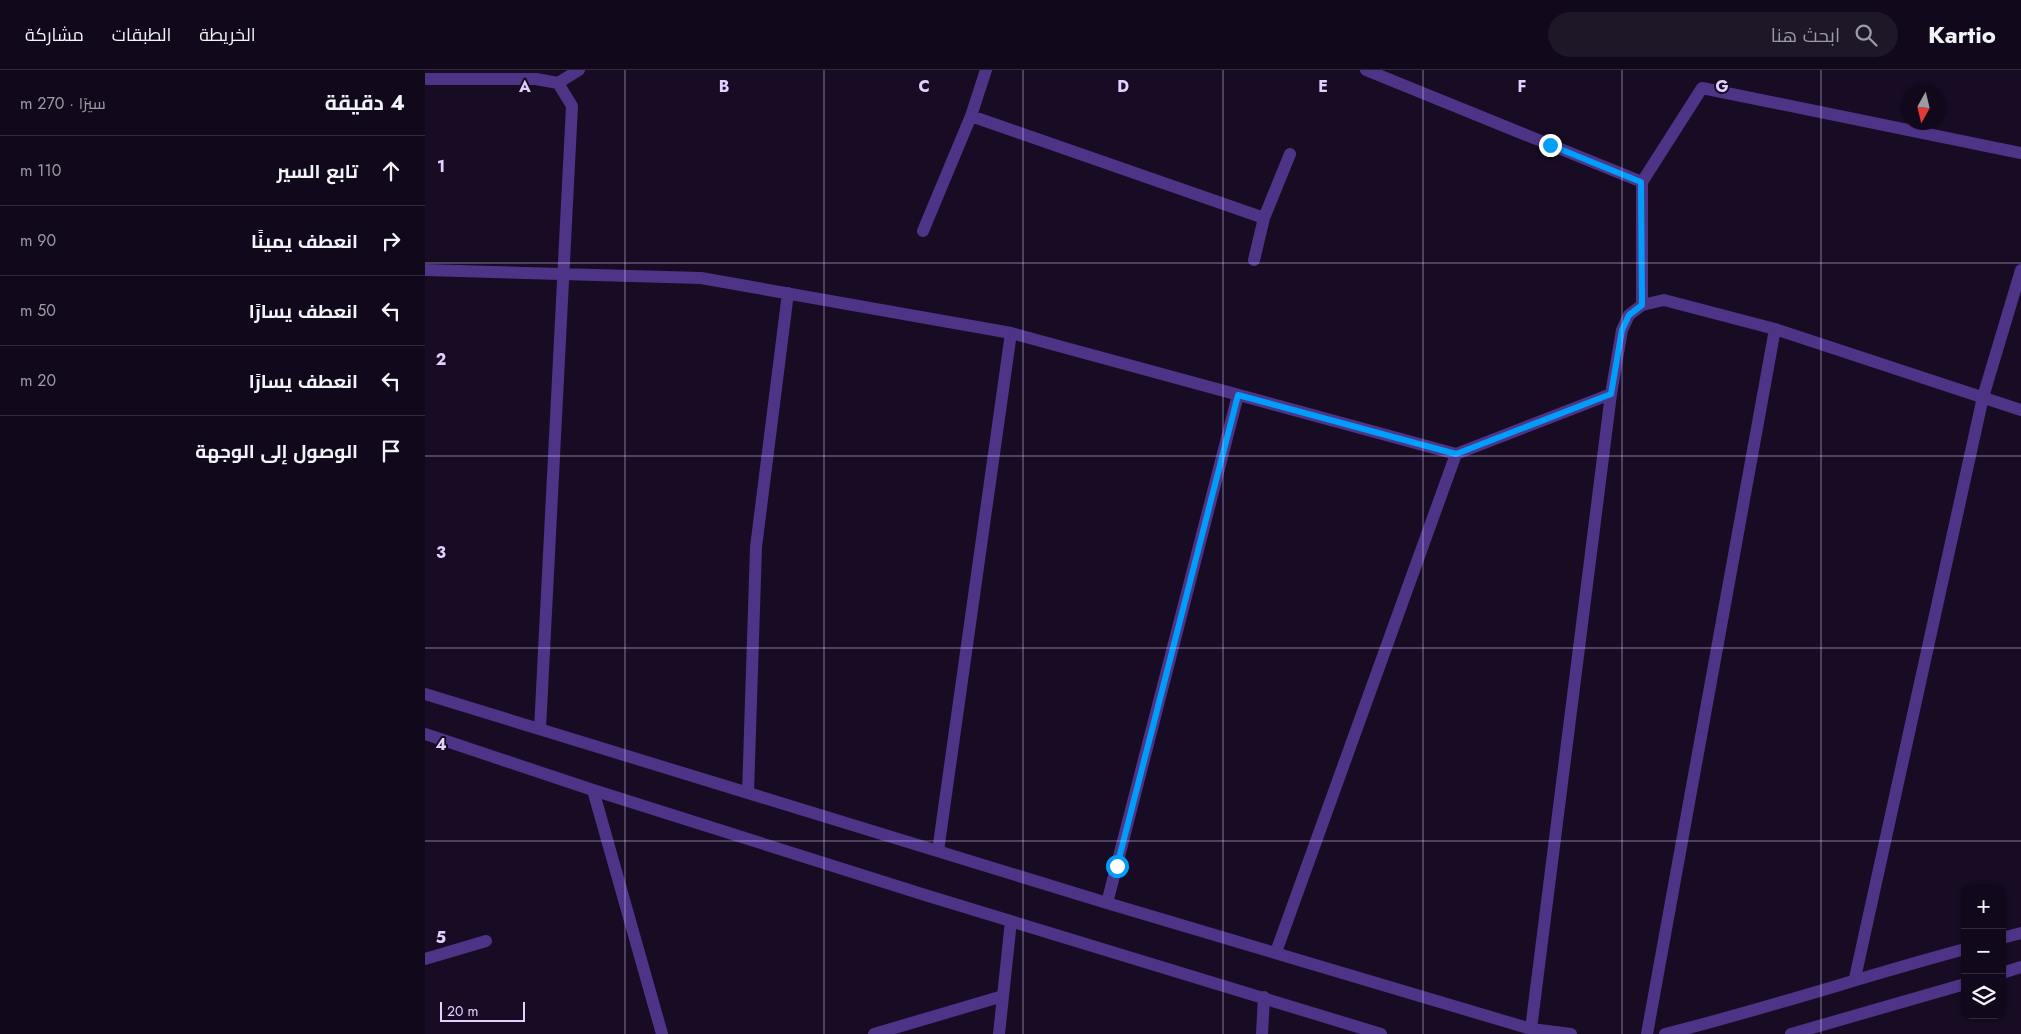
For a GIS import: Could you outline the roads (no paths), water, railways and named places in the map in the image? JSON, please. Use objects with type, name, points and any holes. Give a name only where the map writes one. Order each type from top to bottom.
[{"type":"street","points":[[425,79],[536,79],[558,83],[579,70]]},
{"type":"street","points":[[923,231],[971,116],[986,70]]},
{"type":"street","points":[[1366,70],[1641,182]]},
{"type":"street","points":[[540,729],[572,106],[558,83]]},
{"type":"street","points":[[1642,305],[1641,182],[1702,88],[2021,154]]},
{"type":"street","points":[[971,116],[1264,218]]},
{"type":"street","points":[[1254,260],[1264,218],[1290,154]]},
{"type":"street","points":[[425,270],[701,278],[788,293],[1011,333],[1456,454],[1611,394]]},
{"type":"street","points":[[1855,978],[1983,397],[2021,270]]},
{"type":"street","points":[[748,793],[756,546],[788,293]]},
{"type":"street","points":[[1531,1029],[1611,394],[1622,330],[1629,315],[1642,305],[1663,300],[1775,330],[2021,410]]},
{"type":"street","points":[[1647,1034],[1775,330]]},
{"type":"street","points":[[937,851],[1011,333]]},
{"type":"street","points":[[1107,903],[1238,395]]},
{"type":"street","points":[[1276,952],[1456,454]]},
{"type":"street","points":[[425,694],[1107,903],[1531,1029],[1571,1034]]},
{"type":"street","points":[[425,734],[593,790],[1381,1034]]},
{"type":"street","points":[[593,790],[662,1034]]},
{"type":"street","points":[[999,1034],[1011,921]]},
{"type":"street","points":[[2006,937],[2021,933]]},
{"type":"street","points":[[425,959],[486,941]]},
{"type":"street","points":[[1665,1034],[1735,1016],[1855,978],[1961,950]]},
{"type":"street","points":[[2006,971],[2021,967]]},
{"type":"street","points":[[1791,1034],[1961,985]]},
{"type":"street","points":[[874,1034],[1003,996]]},
{"type":"street","points":[[1262,1034],[1264,997]]}]
